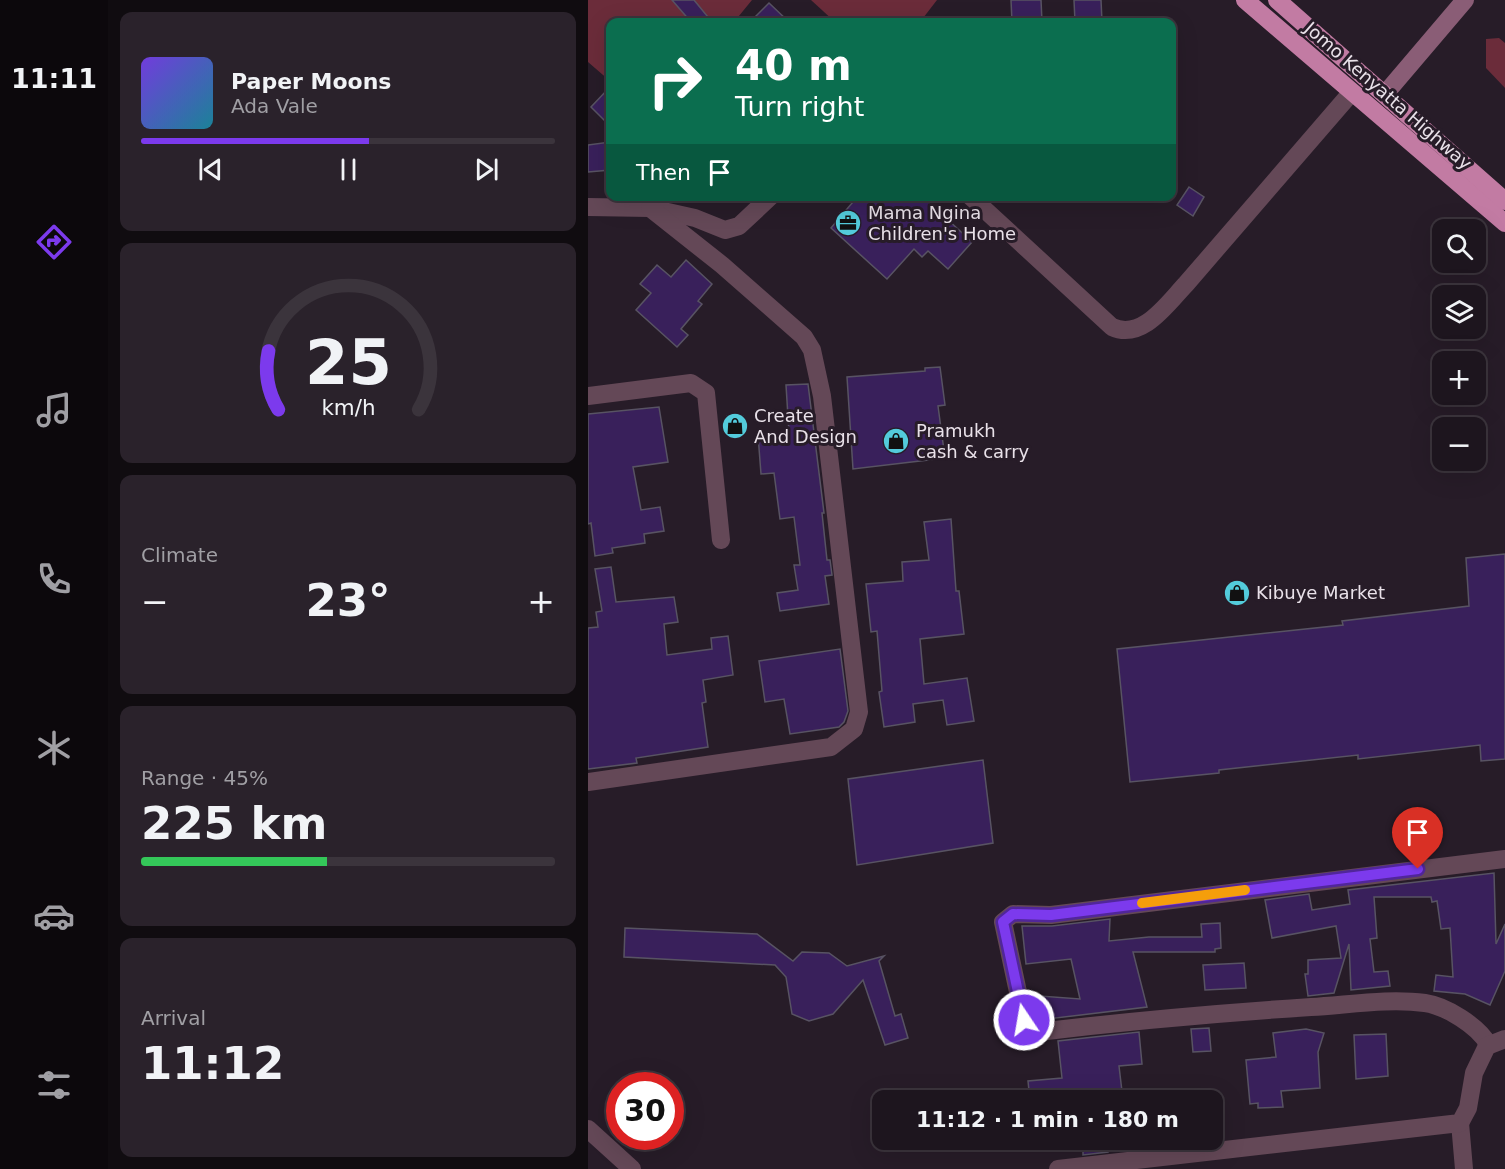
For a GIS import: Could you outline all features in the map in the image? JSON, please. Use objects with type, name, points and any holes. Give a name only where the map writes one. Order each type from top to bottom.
[{"type":"highway","name":"Jomo Kenyatta Highway","points":[[1245,0],[1505,223]]},
{"type":"highway","name":"Jomo Kenyatta Highway","points":[[1277,0],[1505,201]]},
{"type":"street","points":[[1372,108],[1465,0]]},
{"type":"street","points":[[975,201],[1112,327],[1122,331],[1135,330],[1157,315],[1186,284],[1351,93]]},
{"type":"street","points":[[588,207],[650,208],[694,218],[725,230],[739,226],[766,201]]},
{"type":"street","points":[[588,782],[831,747],[850,734],[859,712],[822,396],[812,350],[804,338],[722,265],[650,208]]},
{"type":"street","points":[[588,396],[691,383],[706,393],[721,540]]},
{"type":"street","points":[[1464,1169],[1460,1123],[1468,1108],[1474,1073],[1496,1042],[1441,1008],[1427,1003],[1401,1002],[1240,1012],[1038,1032],[1032,1030],[1024,1020],[1003,922],[1013,914],[1051,915],[1505,859]]},
{"type":"street","points":[[1058,1169],[1460,1123]]},
{"type":"street","points":[[588,1129],[632,1169]]},
{"type":"shaded area","points":[[588,0],[752,0],[737,18],[606,18],[606,78],[588,62]]},
{"type":"shaded area","points":[[811,0],[937,0],[923,18],[831,18]]},
{"type":"shaded area","points":[[1499,38],[1505,43],[1505,88],[1486,68],[1486,39]]},
{"type":"building","points":[[672,0],[694,0],[709,18],[688,18]]},
{"type":"building","points":[[1011,0],[1041,0],[1042,18],[1012,18]]},
{"type":"building","points":[[1074,0],[1101,0],[1102,18],[1075,18]]},
{"type":"building","points":[[769,3],[785,18],[754,18]]},
{"type":"building","points":[[606,91],[606,122],[591,107]]},
{"type":"building","points":[[606,143],[606,170],[588,172],[588,145]]},
{"type":"building","points":[[1189,187],[1204,197],[1193,216],[1177,205]]},
{"type":"building","points":[[854,201],[927,201],[972,242],[948,269],[928,251],[922,257],[914,249],[887,279],[831,228]]},
{"type":"building","points":[[686,260],[712,284],[698,301],[702,304],[681,329],[688,335],[677,347],[636,310],[651,293],[640,284],[657,265],[671,277]]},
{"type":"building","points":[[940,367],[945,405],[938,406],[945,458],[853,469],[847,377],[925,371],[925,368]]},
{"type":"building","points":[[808,384],[824,513],[822,513],[827,560],[830,560],[832,575],[825,576],[829,604],[780,611],[777,593],[798,590],[794,565],[800,565],[794,517],[780,519],[774,473],[761,474],[758,435],[789,433],[786,385]]},
{"type":"building","points":[[659,407],[668,462],[633,467],[641,510],[660,507],[664,531],[644,534],[645,543],[612,548],[613,553],[595,556],[591,523],[588,524],[588,414]]},
{"type":"building","points":[[951,519],[956,591],[959,591],[964,634],[920,639],[924,684],[967,678],[974,721],[947,725],[943,700],[913,704],[915,722],[884,727],[879,692],[882,691],[877,631],[871,632],[866,584],[903,581],[902,562],[929,560],[924,522]]},
{"type":"building","points":[[1505,554],[1505,759],[1481,761],[1480,745],[1358,759],[1358,755],[1130,782],[1117,649],[1343,625],[1342,621],[1469,606],[1466,558]]},
{"type":"building","points":[[611,567],[616,602],[674,597],[678,622],[664,624],[667,655],[712,649],[711,638],[728,636],[733,675],[703,680],[706,702],[702,703],[708,747],[636,758],[637,763],[588,769],[588,628],[598,627],[596,612],[602,611],[595,569]]},
{"type":"building","points":[[840,649],[848,711],[844,722],[839,727],[790,734],[784,699],[765,702],[759,661]]},
{"type":"building","points":[[983,760],[993,843],[857,865],[848,779]]},
{"type":"building","points":[[1494,873],[1496,944],[1505,924],[1505,971],[1490,1005],[1465,994],[1434,991],[1436,975],[1453,977],[1450,928],[1441,929],[1437,901],[1432,902],[1431,897],[1374,897],[1377,938],[1370,939],[1374,972],[1388,971],[1390,986],[1351,990],[1349,944],[1334,993],[1308,996],[1305,974],[1308,974],[1308,960],[1341,958],[1336,926],[1272,938],[1265,900],[1309,894],[1312,910],[1350,904],[1348,890]]},
{"type":"building","points":[[1110,919],[1109,941],[1149,937],[1202,937],[1201,924],[1220,923],[1221,948],[1215,949],[1215,952],[1133,952],[1147,1007],[1039,1020],[1040,996],[1080,999],[1071,959],[1026,964],[1022,926],[1052,926]]},
{"type":"building","points":[[625,928],[757,934],[793,961],[802,952],[829,953],[847,966],[884,956],[879,961],[895,1016],[901,1014],[908,1038],[885,1045],[863,980],[833,1014],[809,1021],[792,1014],[786,977],[775,965],[624,957]]},
{"type":"building","points":[[1244,963],[1246,988],[1205,990],[1203,965]]},
{"type":"building","points":[[1209,1028],[1211,1051],[1193,1052],[1191,1029]]},
{"type":"building","points":[[1306,1029],[1324,1033],[1318,1052],[1320,1088],[1281,1091],[1283,1107],[1258,1108],[1258,1103],[1250,1104],[1246,1060],[1276,1057],[1273,1033]]},
{"type":"building","points":[[1139,1032],[1142,1064],[1119,1066],[1122,1090],[1029,1090],[1028,1081],[1062,1078],[1058,1041]]},
{"type":"building","points":[[1386,1034],[1388,1076],[1356,1079],[1354,1035]]},
{"type":"building","points":[[1083,1150],[1108,1150],[1108,1152],[1083,1155]]},
{"type":"slow traffic","points":[[1142,903],[1245,890]]},
{"type":"place","name":"Mama Ngina Children's Home","points":[[848,223]]},
{"type":"place","name":"Create And Design","points":[[735,426]]},
{"type":"place","name":"Pramukh cash & carry","points":[[896,441]]},
{"type":"place","name":"Kibuye Market","points":[[1237,593]]},
{"type":"route","points":[[1024,1020],[1003,922],[1006,917],[1013,914],[1051,915],[1418,869]]}]
